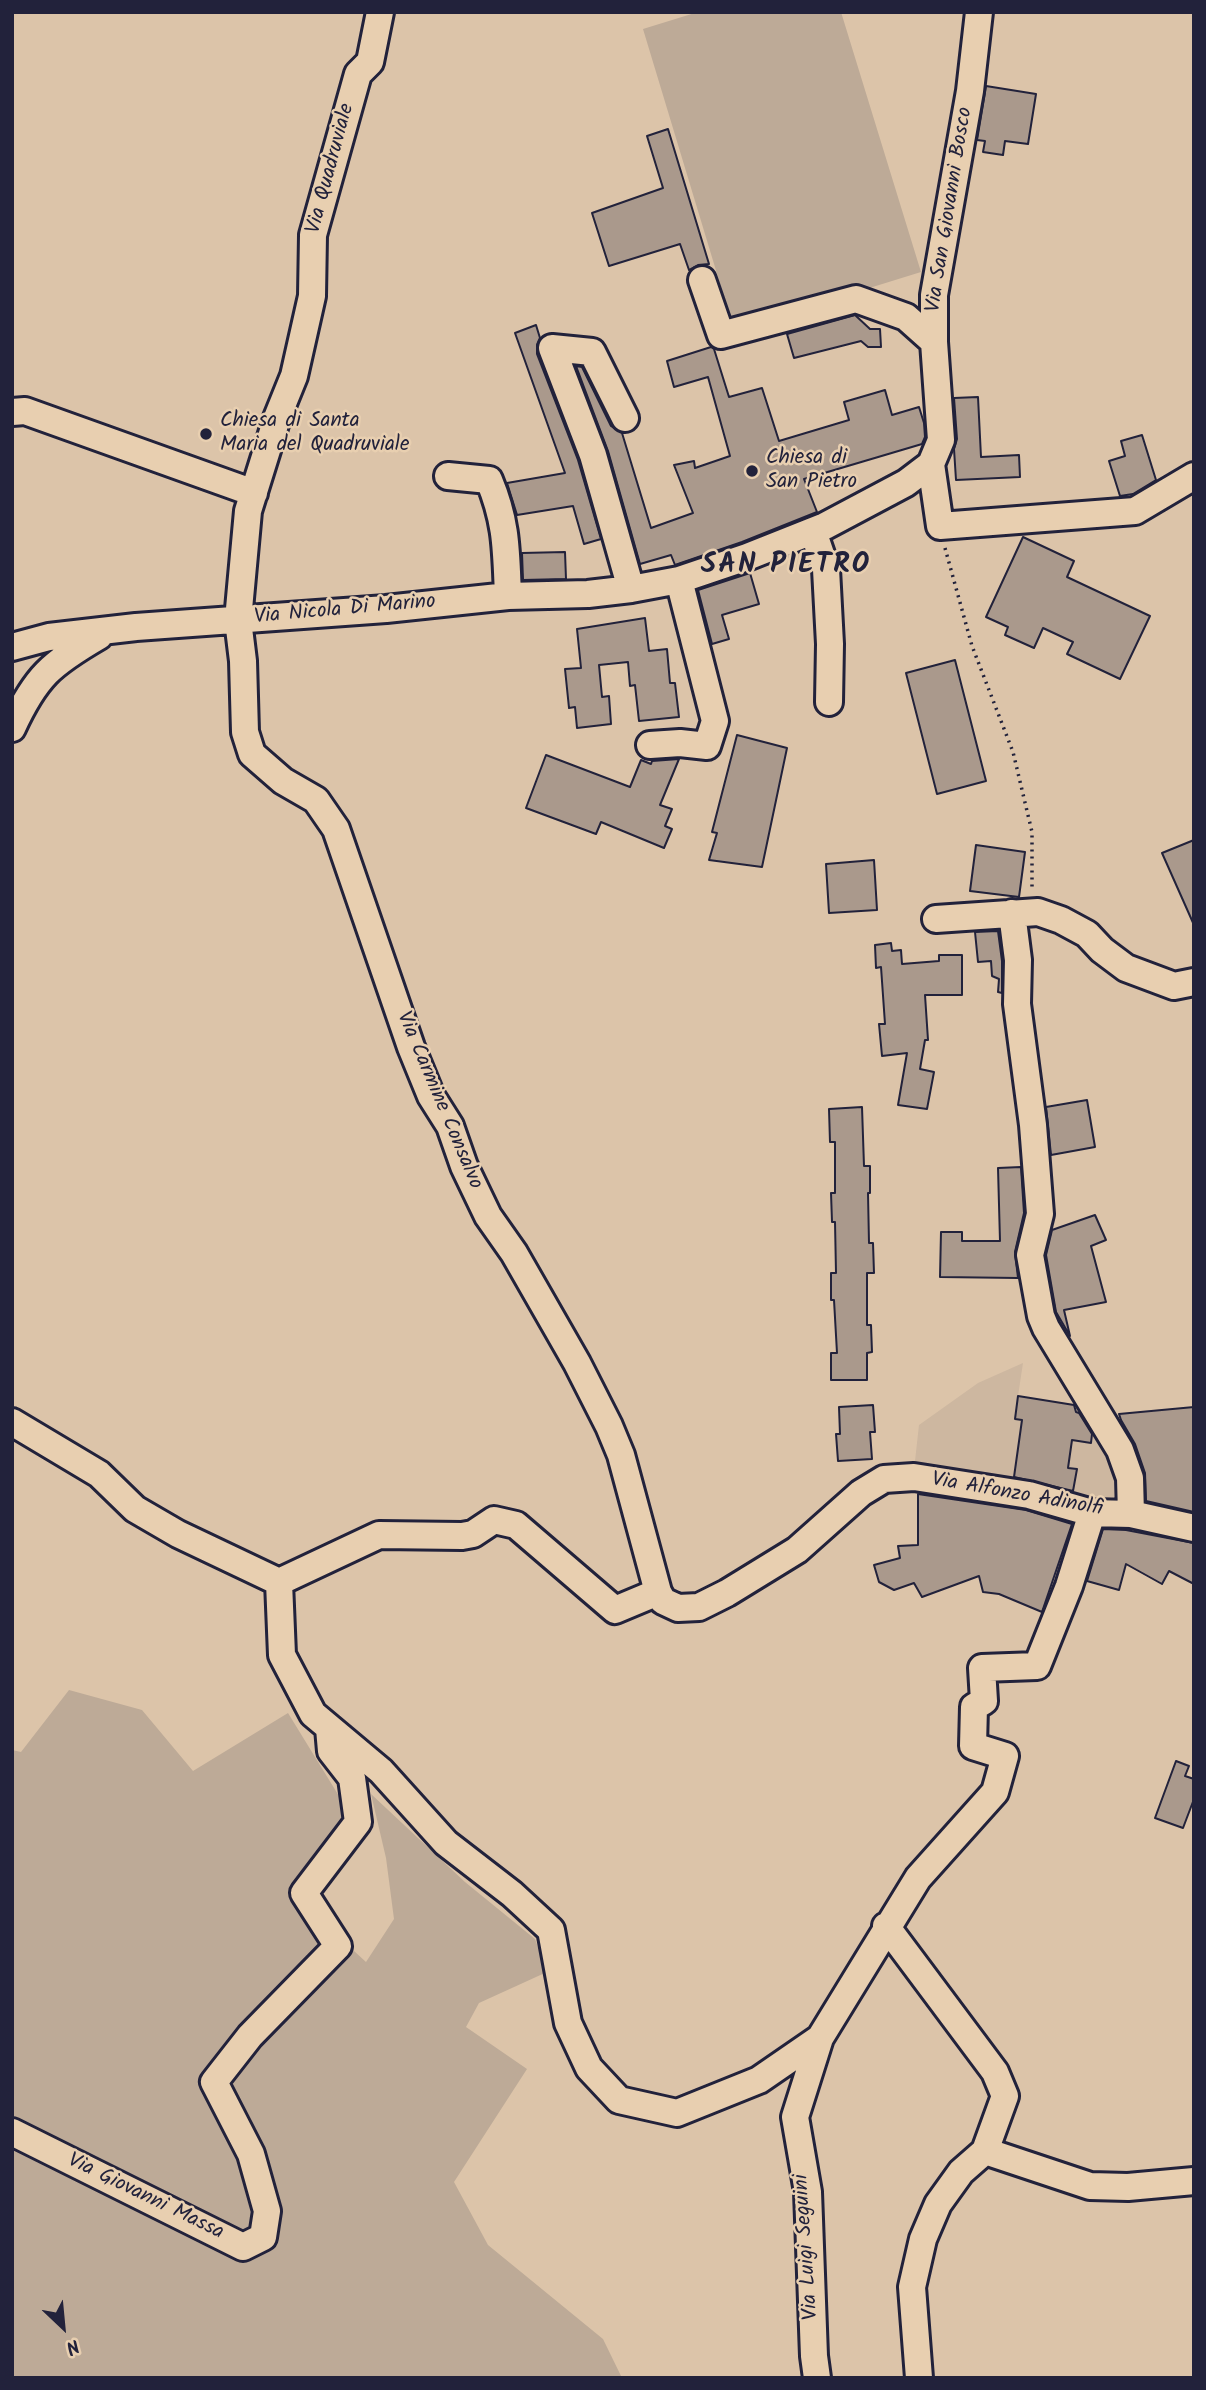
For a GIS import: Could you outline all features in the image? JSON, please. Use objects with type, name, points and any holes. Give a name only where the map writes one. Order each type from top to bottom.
[{"type":"street","name":"Via Quadruviale","points":[[238,620],[248,511],[277,418],[294,376],[312,296],[313,235],[358,74],[370,62],[380,12]]},
{"type":"street","name":"Via San Giovanni Bosco","points":[[931,464],[941,440],[934,342],[934,295],[970,91],[979,12]]},
{"type":"street","points":[[702,280],[721,335],[856,299],[906,317],[934,342]]},
{"type":"street","points":[[625,418],[592,352],[552,348],[593,455],[631,589]]},
{"type":"street","points":[[12,412],[26,411],[254,493]]},
{"type":"street","points":[[650,745],[680,743],[707,746],[715,721],[679,580],[813,531],[906,483],[931,464],[940,526],[1135,511],[1194,476]]},
{"type":"street","points":[[448,476],[489,480],[501,508],[505,531],[508,596]]},
{"type":"street","points":[[813,531],[826,569],[830,644],[829,702]]},
{"type":"street","name":"Via Nicola Di Marino","points":[[12,646],[49,637],[107,631],[386,609],[508,596],[588,594],[679,580]]},
{"type":"street","name":"Via Carmine Consalvo","points":[[238,620],[243,661],[245,732],[252,754],[283,781],[316,800],[336,829],[411,1047],[431,1096],[450,1126],[464,1166],[488,1216],[514,1253],[577,1363],[617,1445],[658,1592]]},
{"type":"street","points":[[12,728],[26,697],[43,675],[68,654],[107,631]]},
{"type":"street","points":[[1022,913],[1017,1004],[1037,1170],[1040,1214],[1030,1255],[1041,1316],[1120,1450],[1130,1478],[1131,1514]]},
{"type":"street","points":[[936,919],[1022,913],[1060,920],[1087,934],[1102,950],[1126,968],[1174,986],[1194,982]]},
{"type":"street","points":[[12,1422],[99,1475],[135,1508],[177,1534],[279,1582]]},
{"type":"street","name":"Via Alfonzo Adinolfi","points":[[658,1592],[663,1601],[678,1608],[699,1607],[797,1550],[861,1493],[884,1479],[914,1477],[1029,1495],[1092,1513],[1131,1514],[1194,1528]]},
{"type":"street","points":[[279,1582],[282,1655],[313,1714],[382,1771],[446,1843],[512,1894],[551,1930],[568,2022],[589,2068],[619,2100],[677,2113],[759,2080],[820,2038],[886,1926],[918,1878],[995,1792],[1004,1756],[973,1746],[974,1707],[985,1701],[982,1668],[1037,1666],[1069,1586],[1092,1513]]},
{"type":"street","points":[[279,1582],[379,1535],[462,1536],[473,1534],[494,1520],[516,1525],[615,1610],[658,1592]]},
{"type":"street","name":"Via Giovanni Massa","points":[[12,2132],[243,2247],[263,2237],[267,2211],[251,2154],[214,2082],[250,2036],[338,1946],[304,1893],[358,1822],[352,1778],[331,1751],[329,1728]]},
{"type":"street","points":[[886,1926],[995,2072],[1006,2096],[985,2151],[961,2172],[945,2193],[923,2239],[912,2287],[919,2378]]},
{"type":"street","name":"Via Luigi Seguini","points":[[817,2378],[808,2192],[794,2116],[820,2038]]},
{"type":"street","points":[[985,2151],[1090,2186],[1128,2187],[1194,2180]]},
{"type":"path","points":[[940,526],[972,646],[1013,752],[1032,832],[1022,913]]},
{"type":"shaded area","points":[[698,12],[841,12],[921,272],[734,330],[643,29]]},
{"type":"shaded area","points":[[1023,1363],[1018,1396],[1078,1405],[1077,1412],[1089,1414],[1121,1468],[1122,1502],[1073,1492],[914,1470],[919,1425],[978,1383]]},
{"type":"shaded area","points":[[69,1690],[142,1710],[193,1771],[288,1713],[350,1814],[291,1893],[366,1962],[394,1919],[386,1858],[371,1794],[465,1882],[535,1939],[547,1972],[479,2003],[466,2027],[527,2069],[454,2182],[488,2245],[603,2339],[622,2378],[12,2378],[12,1750],[21,1752]]},
{"type":"building","points":[[986,86],[1036,94],[1028,144],[1005,141],[1003,155],[983,152],[985,141],[977,140]]},
{"type":"building","points":[[668,129],[709,264],[698,265],[689,270],[680,244],[609,266],[592,213],[663,188],[647,136]]},
{"type":"building","points":[[855,315],[870,329],[880,329],[881,347],[868,347],[861,341],[794,358],[787,334]]},
{"type":"building","points":[[536,325],[540,338],[537,354],[578,460],[601,539],[584,544],[573,506],[517,515],[507,483],[565,473],[515,333]]},
{"type":"building","points":[[711,347],[714,349],[729,397],[762,388],[779,441],[849,420],[844,402],[885,390],[892,415],[919,407],[924,423],[925,437],[922,444],[804,479],[817,512],[675,565],[671,555],[640,564],[608,451],[576,366],[582,367],[611,426],[622,433],[651,528],[693,513],[674,465],[694,461],[695,468],[730,456],[708,377],[674,387],[667,361]]},
{"type":"building","points":[[978,397],[981,457],[1019,455],[1020,477],[956,480],[954,398]]},
{"type":"building","points":[[1142,435],[1156,480],[1133,494],[1120,496],[1109,461],[1125,456],[1121,441]]},
{"type":"building","points":[[1023,537],[1074,561],[1067,577],[1150,616],[1120,679],[1067,654],[1073,642],[1043,628],[1034,648],[1005,635],[1008,627],[986,617]]},
{"type":"building","points":[[565,552],[566,579],[523,580],[522,553]]},
{"type":"building","points":[[750,573],[759,604],[722,615],[729,639],[712,644],[698,590]]},
{"type":"building","points":[[645,618],[649,651],[667,649],[670,683],[675,683],[679,717],[639,721],[635,685],[630,686],[628,662],[599,665],[602,697],[609,696],[611,724],[577,728],[575,707],[569,708],[565,669],[581,668],[577,629]]},
{"type":"building","points":[[955,660],[986,781],[937,794],[906,673]]},
{"type":"building","points":[[737,735],[787,748],[762,867],[709,860],[717,833],[712,832]]},
{"type":"building","points":[[546,755],[630,787],[641,760],[651,764],[652,761],[679,759],[660,805],[672,809],[665,826],[672,829],[664,848],[601,822],[596,834],[526,808]]},
{"type":"building","points":[[1194,840],[1194,925],[1162,853]]},
{"type":"building","points":[[976,845],[1025,852],[1019,897],[970,891]]},
{"type":"building","points":[[874,860],[877,910],[829,913],[826,864]]},
{"type":"building","points":[[998,931],[1002,993],[998,992],[999,979],[992,976],[991,961],[978,962],[975,932]]},
{"type":"building","points":[[891,943],[892,951],[901,950],[902,964],[939,961],[939,955],[962,955],[962,995],[925,995],[928,1040],[925,1040],[920,1069],[934,1072],[927,1109],[898,1105],[907,1053],[882,1056],[879,1024],[885,1024],[881,967],[876,968],[875,945]]},
{"type":"building","points":[[1087,1100],[1095,1147],[1051,1155],[1046,1107]]},
{"type":"building","points":[[862,1107],[864,1166],[870,1166],[869,1243],[873,1243],[874,1273],[867,1273],[867,1325],[871,1325],[872,1352],[867,1353],[867,1380],[831,1380],[831,1353],[837,1353],[834,1300],[831,1300],[831,1273],[836,1273],[835,1222],[832,1222],[831,1193],[835,1193],[835,1142],[830,1142],[829,1109]]},
{"type":"building","points":[[1021,1167],[1024,1213],[1015,1252],[1018,1278],[940,1277],[941,1232],[962,1232],[962,1241],[1000,1241],[998,1168]]},
{"type":"building","points":[[1095,1215],[1106,1240],[1091,1246],[1106,1302],[1064,1310],[1070,1336],[1056,1312],[1046,1255],[1052,1230]]},
{"type":"building","points":[[1018,1396],[1074,1405],[1092,1434],[1091,1443],[1072,1440],[1068,1468],[1077,1469],[1073,1491],[1014,1477],[1022,1420],[1015,1419]]},
{"type":"building","points":[[873,1405],[875,1432],[870,1432],[872,1459],[838,1461],[836,1434],[840,1434],[839,1407]]},
{"type":"building","points":[[1194,1407],[1194,1512],[1146,1501],[1145,1473],[1135,1444],[1119,1414]]},
{"type":"building","points":[[918,1494],[1026,1510],[1072,1524],[1042,1612],[999,1594],[983,1592],[979,1576],[922,1597],[914,1583],[894,1590],[879,1582],[874,1565],[900,1558],[898,1546],[918,1545]]},
{"type":"building","points":[[1103,1529],[1126,1530],[1194,1543],[1194,1584],[1169,1571],[1162,1584],[1126,1564],[1119,1590],[1087,1581]]},
{"type":"building","points":[[1176,1761],[1189,1766],[1185,1776],[1194,1779],[1194,1799],[1183,1828],[1155,1818]]},
{"type":"place","name":"Chiesa di Santa Maria del Quadruviale","points":[[206,434]]},
{"type":"place","name":"Chiesa di San Pietro","points":[[752,471]]},
{"type":"district","name":"SAN PIETRO","points":[[786,567]]}]
